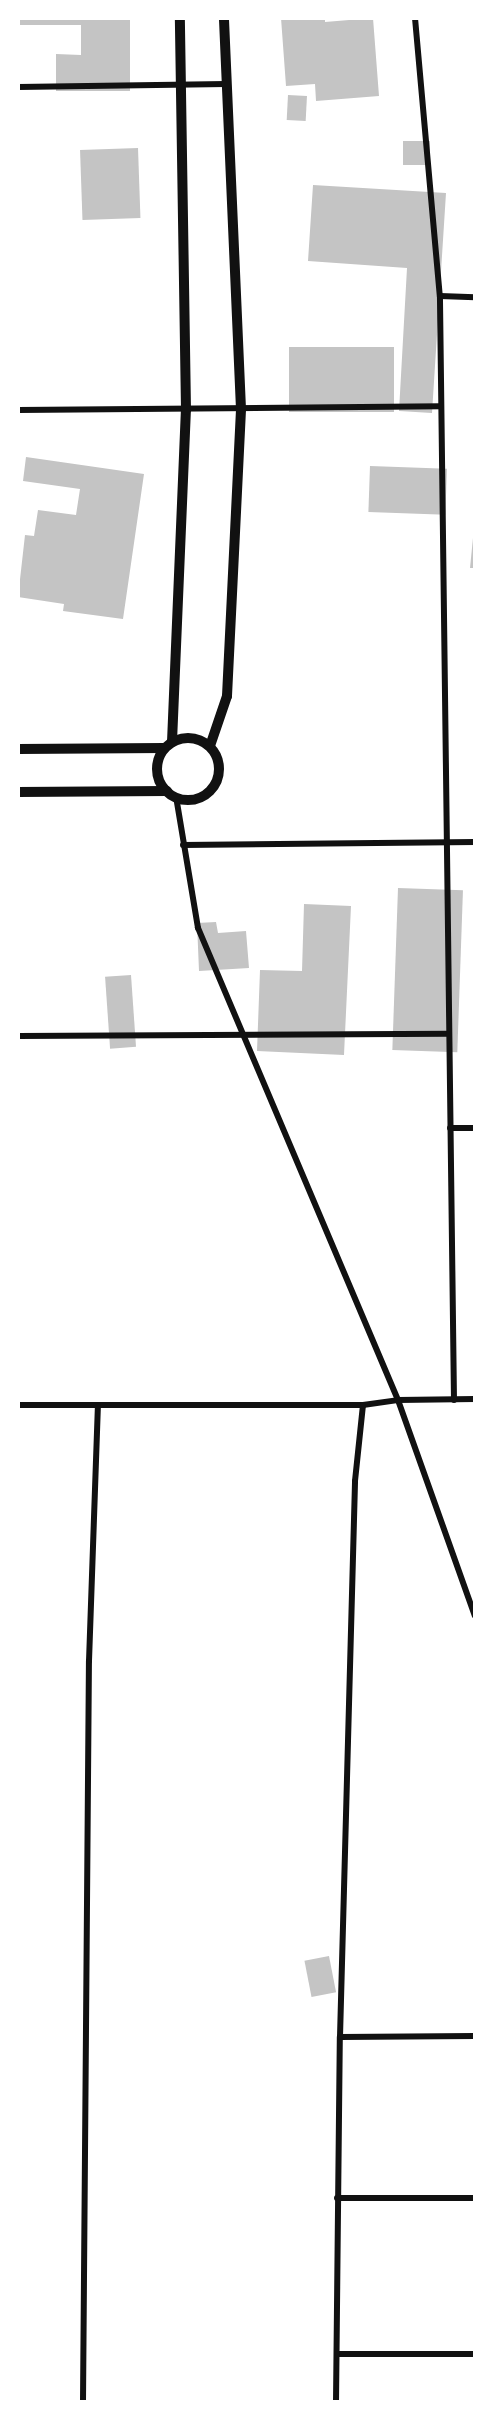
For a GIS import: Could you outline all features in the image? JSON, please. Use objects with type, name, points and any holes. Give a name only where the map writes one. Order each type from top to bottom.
[{"type":"street","points":[[180,18],[186,410],[168,745],[158,775],[171,794],[198,928],[398,1400],[475,1616]]},
{"type":"street","points":[[210,746],[227,696],[242,409],[224,18]]},
{"type":"street","points":[[416,18],[440,296],[454,1400]]},
{"type":"street","points":[[18,87],[226,84]]},
{"type":"street","points":[[440,296],[475,297]]},
{"type":"street","points":[[18,410],[441,406]]},
{"type":"street","points":[[18,748],[168,745],[192,738],[210,746],[218,758],[216,783],[198,798],[171,794],[18,792]]},
{"type":"street","points":[[183,845],[475,842]]},
{"type":"street","points":[[18,1036],[244,1038],[449,1034]]},
{"type":"street","points":[[450,1128],[475,1128]]},
{"type":"street","points":[[18,1405],[363,1405],[398,1400],[475,1399]]},
{"type":"street","points":[[83,2402],[89,1661],[98,1405]]},
{"type":"street","points":[[336,2402],[340,2037],[355,1481],[363,1405]]},
{"type":"street","points":[[340,2037],[475,2036]]},
{"type":"street","points":[[337,2198],[475,2198]]},
{"type":"street","points":[[337,2354],[475,2354]]},
{"type":"building","points":[[18,18],[130,18],[130,91],[56,91],[56,54],[81,55],[81,25],[18,25]]},
{"type":"building","points":[[281,18],[325,18],[325,22],[373,18],[379,96],[316,101],[315,84],[286,86]]},
{"type":"building","points":[[288,95],[307,96],[306,121],[287,120]]},
{"type":"building","points":[[403,141],[430,141],[430,165],[403,165]]},
{"type":"building","points":[[138,148],[140,218],[82,220],[80,150]]},
{"type":"building","points":[[313,185],[446,193],[432,413],[399,411],[407,268],[308,261]]},
{"type":"building","points":[[289,347],[394,347],[394,412],[289,412]]},
{"type":"building","points":[[26,457],[144,474],[123,619],[63,611],[64,604],[18,597],[25,535],[34,536],[38,510],[76,515],[80,489],[23,481]]},
{"type":"building","points":[[370,466],[447,469],[445,515],[368,512]]},
{"type":"building","points":[[473,538],[475,538],[475,568],[470,568]]},
{"type":"building","points":[[398,888],[463,890],[457,1052],[392,1050]]},
{"type":"building","points":[[304,904],[351,906],[344,1055],[257,1051],[260,970],[302,971]]},
{"type":"building","points":[[216,922],[218,933],[246,931],[249,968],[199,971],[197,923]]},
{"type":"building","points":[[131,975],[136,1047],[110,1049],[105,977]]},
{"type":"building","points":[[329,1956],[336,1992],[312,1997],[304,1961]]}]
